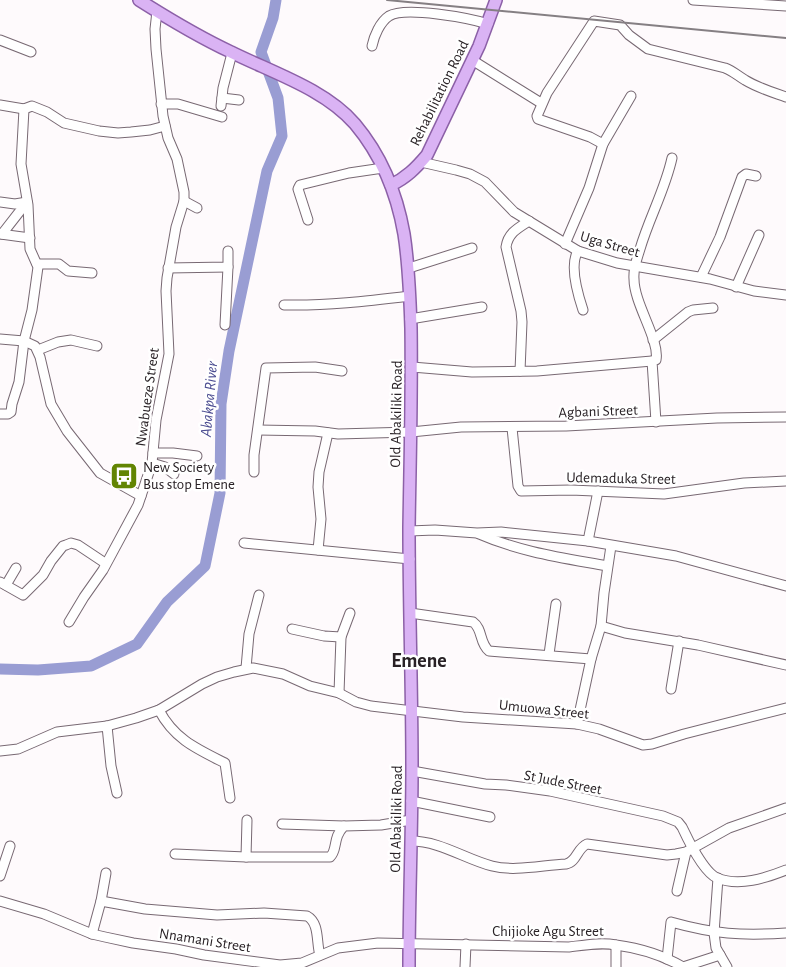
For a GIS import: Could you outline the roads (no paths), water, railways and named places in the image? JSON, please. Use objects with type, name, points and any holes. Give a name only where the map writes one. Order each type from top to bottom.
[{"type":"main road","name":"Old Abakiliki Road","points":[[139,0],[175,23],[236,55],[310,89],[350,118],[367,141],[391,185],[404,233],[410,296],[412,367],[409,531],[412,710],[409,967]]},
{"type":"main road","name":"Rehabilitation Road","points":[[391,185],[407,176],[421,162],[430,148],[472,60],[496,0]]},
{"type":"street","points":[[698,0],[786,6]]},
{"type":"street","name":"Nwabueze Street","points":[[69,622],[102,570],[138,505],[152,463],[156,420],[169,354],[166,291],[168,268],[176,227],[184,201],[184,192],[177,159],[165,126],[161,104],[156,49],[157,11]]},
{"type":"street","points":[[372,46],[374,36],[384,19],[396,12],[456,16],[488,24]]},
{"type":"street","points":[[603,144],[590,137],[538,119],[537,116],[542,102],[594,21],[620,25],[629,35],[648,49],[725,68],[760,88],[786,97]]},
{"type":"street","points":[[0,40],[31,52]]},
{"type":"street","points":[[236,55],[223,88],[222,102],[239,100]]},
{"type":"street","points":[[472,60],[542,102]]},
{"type":"street","points":[[566,244],[589,188],[603,144],[631,96]]},
{"type":"street","points":[[161,104],[178,104],[222,116]]},
{"type":"street","points":[[0,105],[24,109],[32,106],[64,122],[118,133],[150,130],[165,126]]},
{"type":"street","points":[[0,414],[11,412],[19,382],[24,341],[32,310],[38,267],[30,249],[27,202],[21,164],[24,109]]},
{"type":"street","points":[[412,367],[472,372],[537,371],[652,361],[657,358],[653,340],[641,311],[634,280],[635,266],[648,221],[668,176],[672,158]]},
{"type":"street","name":"Uga Street","points":[[421,162],[470,174],[485,182],[514,212],[578,250],[617,263],[701,278],[754,291],[786,295]]},
{"type":"street","points":[[308,220],[298,189],[300,185],[349,173],[383,168]]},
{"type":"street","points":[[701,278],[742,177],[746,174],[756,176]]},
{"type":"street","points":[[184,201],[197,208]]},
{"type":"street","points":[[0,202],[15,204],[27,202]]},
{"type":"street","points":[[1,234],[27,202]]},
{"type":"street","points":[[520,371],[522,322],[506,247],[507,240],[512,233],[529,221]]},
{"type":"street","points":[[1,234],[30,238]]},
{"type":"street","points":[[736,287],[759,235]]},
{"type":"street","points":[[408,268],[472,248]]},
{"type":"street","points":[[578,250],[575,255],[574,268],[578,297],[583,310]]},
{"type":"street","points":[[225,325],[228,251]]},
{"type":"street","points":[[37,264],[59,264],[68,271],[92,273]]},
{"type":"street","points":[[168,268],[228,267]]},
{"type":"street","points":[[284,305],[342,303],[410,296]]},
{"type":"street","points":[[410,319],[482,308]]},
{"type":"street","points":[[653,340],[688,312],[713,308]]},
{"type":"street","points":[[0,339],[24,341],[35,346],[38,350],[51,404],[62,424],[100,472],[141,496]]},
{"type":"street","points":[[38,350],[65,340],[97,346]]},
{"type":"street","points":[[652,361],[656,422]]},
{"type":"street","points":[[254,472],[254,456],[266,368],[315,367],[342,372]]},
{"type":"street","name":"Agbani Street","points":[[258,430],[315,431],[338,434],[411,432],[461,427],[512,428],[717,418],[786,418]]},
{"type":"street","name":"Udemaduka Street","points":[[512,428],[518,486],[521,491],[598,491],[664,494],[744,483],[786,481]]},
{"type":"street","points":[[318,550],[321,519],[318,487],[319,472],[328,432]]},
{"type":"street","points":[[153,453],[197,456]]},
{"type":"street","points":[[152,463],[165,467],[174,474]]},
{"type":"street","points":[[588,541],[598,491]]},
{"type":"street","points":[[409,531],[435,530],[477,534],[501,532],[588,541],[676,556],[786,586]]},
{"type":"street","points":[[477,534],[497,542],[537,553],[608,566]]},
{"type":"street","points":[[16,568],[3,584],[23,595],[43,576],[63,546],[71,543],[78,545],[105,563]]},
{"type":"street","points":[[244,543],[341,554],[410,559]]},
{"type":"street","points":[[576,724],[591,659],[601,626],[612,546]]},
{"type":"street","points":[[0,751],[18,749],[57,732],[107,726],[159,710],[202,684],[246,668],[249,634],[259,595]]},
{"type":"street","points":[[549,654],[556,604]]},
{"type":"street","points":[[339,693],[341,637],[350,613]]},
{"type":"street","points":[[410,613],[473,622],[479,627],[483,645],[490,651],[549,654],[591,659]]},
{"type":"street","points":[[601,626],[786,665]]},
{"type":"street","points":[[292,629],[324,636],[341,637]]},
{"type":"street","points":[[671,689],[679,642]]},
{"type":"street","name":"Umuowa Street","points":[[246,668],[261,668],[284,674],[310,686],[339,693],[356,702],[371,706],[463,717],[576,724],[599,729],[642,745],[652,744],[786,708]]},
{"type":"street","points":[[159,710],[170,726],[188,744],[225,763],[230,798]]},
{"type":"street","points":[[107,726],[116,793]]},
{"type":"street","name":"St Jude Street","points":[[412,771],[485,784],[550,791],[664,816],[678,822],[682,827],[690,850],[707,870],[718,878]]},
{"type":"street","points":[[412,801],[490,816]]},
{"type":"street","points":[[411,841],[429,842],[494,867],[507,868],[570,864],[582,846],[587,844],[667,855],[690,850],[729,828],[786,808]]},
{"type":"street","points":[[246,857],[247,820]]},
{"type":"street","points":[[282,824],[381,825],[411,820]]},
{"type":"street","points":[[175,854],[246,857],[330,857],[334,854],[336,836],[344,826]]},
{"type":"street","points":[[0,876],[10,846]]},
{"type":"street","points":[[677,891],[690,850]]},
{"type":"street","points":[[727,967],[716,948],[714,933],[718,878],[747,881],[772,876],[786,870]]},
{"type":"street","points":[[92,934],[106,873]]},
{"type":"street","name":"Nnamani Street","points":[[0,901],[50,916],[92,934],[133,944],[280,965],[302,963],[338,948],[388,942],[409,943]]},
{"type":"street","points":[[101,901],[138,908],[217,914],[264,913],[307,916],[315,924],[316,943],[320,956]]},
{"type":"street","points":[[667,958],[671,922],[714,933],[753,936],[786,933]]},
{"type":"street","name":"Chijioke Agu Street","points":[[409,943],[569,947],[616,944],[667,958],[683,967]]},
{"type":"street","points":[[465,967],[466,944]]},
{"type":"street","points":[[616,944],[616,967]]},
{"type":"street","points":[[683,967],[720,955]]},
{"type":"waterway","name":"Abakpa River","points":[[0,669],[38,670],[91,666],[137,644],[167,602],[205,566],[220,493],[221,404],[229,351],[267,171],[282,136],[278,98],[261,52],[273,18],[276,0]]},
{"type":"railway","points":[[387,0],[786,38]]},
{"type":"place","name":"New Society Bus stop Emene","points":[[124,476]]},
{"type":"district","name":"Emene","points":[[419,660]]}]
